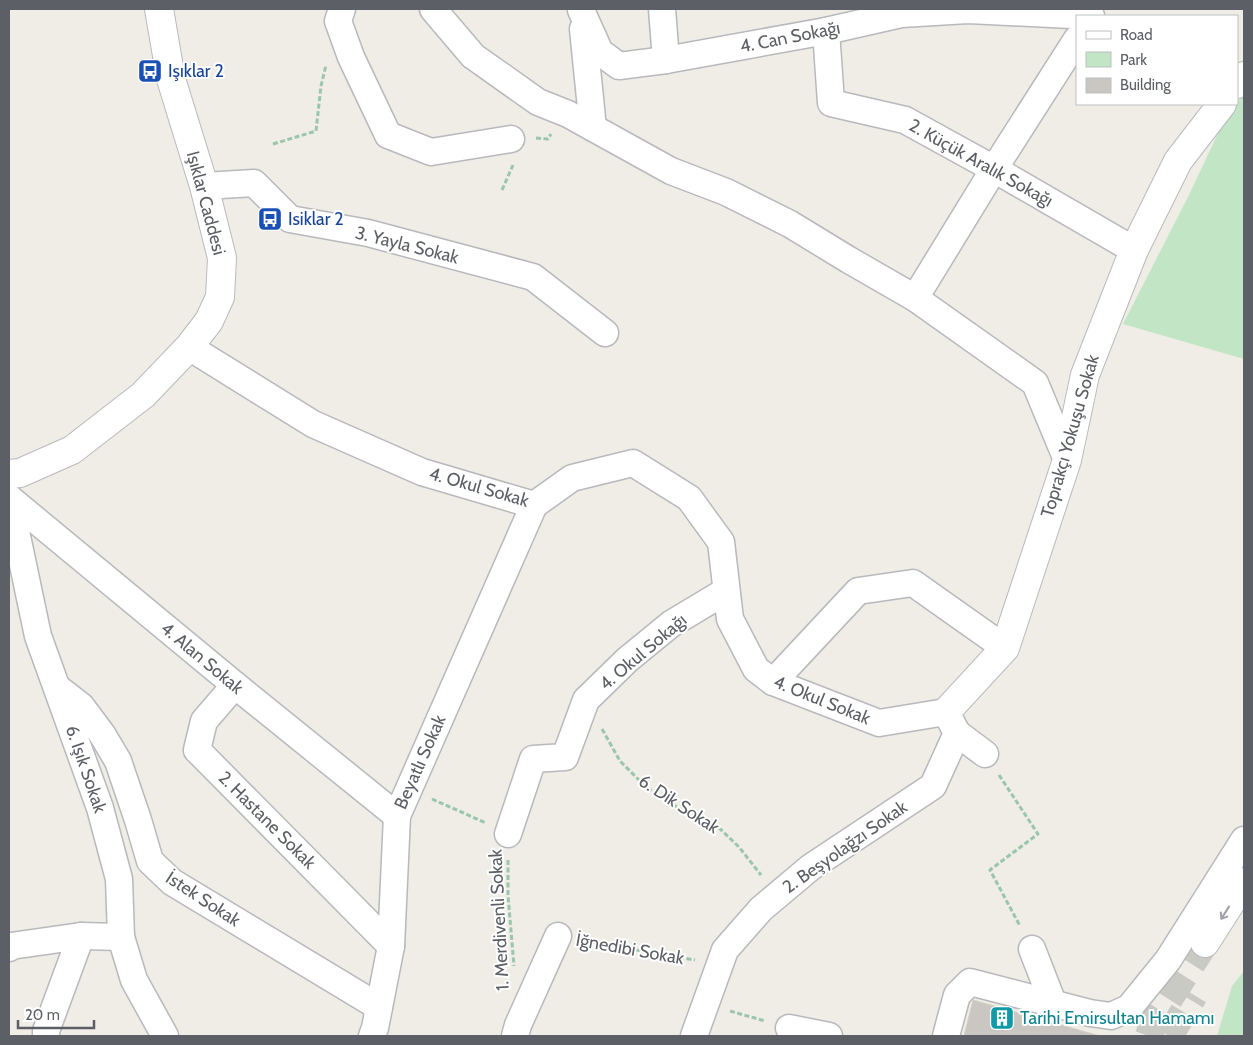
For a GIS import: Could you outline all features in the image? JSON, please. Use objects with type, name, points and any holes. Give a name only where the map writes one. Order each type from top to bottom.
[{"type":"main road","name":"Işıklar Caddesi","points":[[9,474],[20,473],[72,450],[144,394],[189,347],[209,321],[220,297],[222,258],[204,186],[171,79],[159,9]]},
{"type":"main road","name":"Toprakçı Yokuşu Sokak","points":[[952,722],[1005,648],[1067,460],[1085,375],[1134,250],[1178,161],[1221,105]]},
{"type":"main road","points":[[1244,882],[1213,947],[1244,918]]},
{"type":"street","points":[[433,9],[473,56],[538,102],[568,114],[671,171],[726,192],[790,224],[915,298],[1035,383],[1067,460]]},
{"type":"street","points":[[581,9],[593,128]]},
{"type":"street","name":"4. Can Sokağı","points":[[581,9],[600,52],[619,66],[666,60],[826,31],[900,14],[968,10],[1076,15]]},
{"type":"street","points":[[662,9],[666,60]]},
{"type":"street","points":[[340,15],[351,58],[388,135],[431,152],[511,139]]},
{"type":"street","name":"2. Küçük Aralık Sokağı","points":[[826,31],[831,103],[905,120],[994,168],[1134,250]]},
{"type":"street","points":[[915,298],[994,168],[1076,41]]},
{"type":"street","name":"3. Yayla Sokak","points":[[204,186],[254,183],[290,219],[368,234],[533,277],[605,333]]},
{"type":"street","name":"4. Okul Sokak","points":[[189,347],[313,424],[422,472],[534,505],[572,478],[633,463],[688,498],[720,542],[730,619],[756,669],[773,682],[879,723],[952,722]]},
{"type":"street","name":"4. Alan Sokak","points":[[9,498],[396,816]]},
{"type":"street","name":"6. Işık Sokak","points":[[9,498],[38,636],[100,808],[119,879],[121,937],[134,980],[165,1036]]},
{"type":"street","name":"Beyatlı Sokak","points":[[372,1036],[391,946],[396,816],[534,505]]},
{"type":"street","points":[[773,682],[858,591],[914,583],[1005,648]]},
{"type":"street","name":"4. Okul Sokağı","points":[[586,700],[627,660],[671,624],[726,591]]},
{"type":"street","name":"2. Hastane Sokak","points":[[235,685],[204,721],[197,750],[391,946]]},
{"type":"street","name":"İstek Sokak","points":[[57,687],[81,706],[102,734],[118,761],[150,861],[172,882],[379,1007]]},
{"type":"street","points":[[508,834],[534,758],[565,757],[586,700]]},
{"type":"street","points":[[952,722],[985,754]]},
{"type":"street","name":"2. Beşyolağzı Sokak","points":[[694,1036],[725,950],[761,909],[811,867],[933,786],[952,722]]},
{"type":"street","points":[[946,1036],[957,995],[970,982],[1090,1013],[1111,1016],[1129,1008],[1168,960],[1244,840]]},
{"type":"street","points":[[46,1036],[81,936]]},
{"type":"street","points":[[10,945],[81,936],[121,937]]},
{"type":"street","name":"İğnedibi Sokak","points":[[515,1036],[518,1025],[558,936]]},
{"type":"street","points":[[1032,949],[1053,1003]]},
{"type":"street","points":[[789,1028],[829,1036]]},
{"type":"path","points":[[273,144],[316,131],[321,86],[340,15]]},
{"type":"path","name":"6. Dik Sokak","points":[[586,700],[620,761],[645,786],[673,805],[714,822],[739,847],[777,895]]},
{"type":"path","points":[[985,754],[1038,834],[990,870],[1032,949]]},
{"type":"path","name":"1. Merdivenli Sokak","points":[[409,788],[508,834],[508,895],[514,967]]},
{"type":"path","name":"İğnedibi Sokak","points":[[558,936],[720,964]]},
{"type":"path","points":[[725,1010],[789,1028]]},
{"type":"green space","points":[[1244,93],[1244,359],[1123,324],[1188,197],[1222,125],[1236,105],[1238,105]]},
{"type":"green space","points":[[1244,971],[1244,1036],[1217,1036],[1232,986]]},
{"type":"building","name":"Tarihi Emirsultan Hamamı","points":[[973,1000],[1100,1036],[964,1036]]},
{"type":"tunnel","points":[[1149,1036],[1153,1024],[1205,943]]},
{"type":"tunnel","points":[[1169,1036],[1194,995]]},
{"type":"place","name":"Işıklar 2","points":[[150,71]]},
{"type":"place","name":"Isiklar 2","points":[[270,219]]},
{"type":"place","name":"Tarihi Emirsultan Hamamı","points":[[1002,1018]]}]
